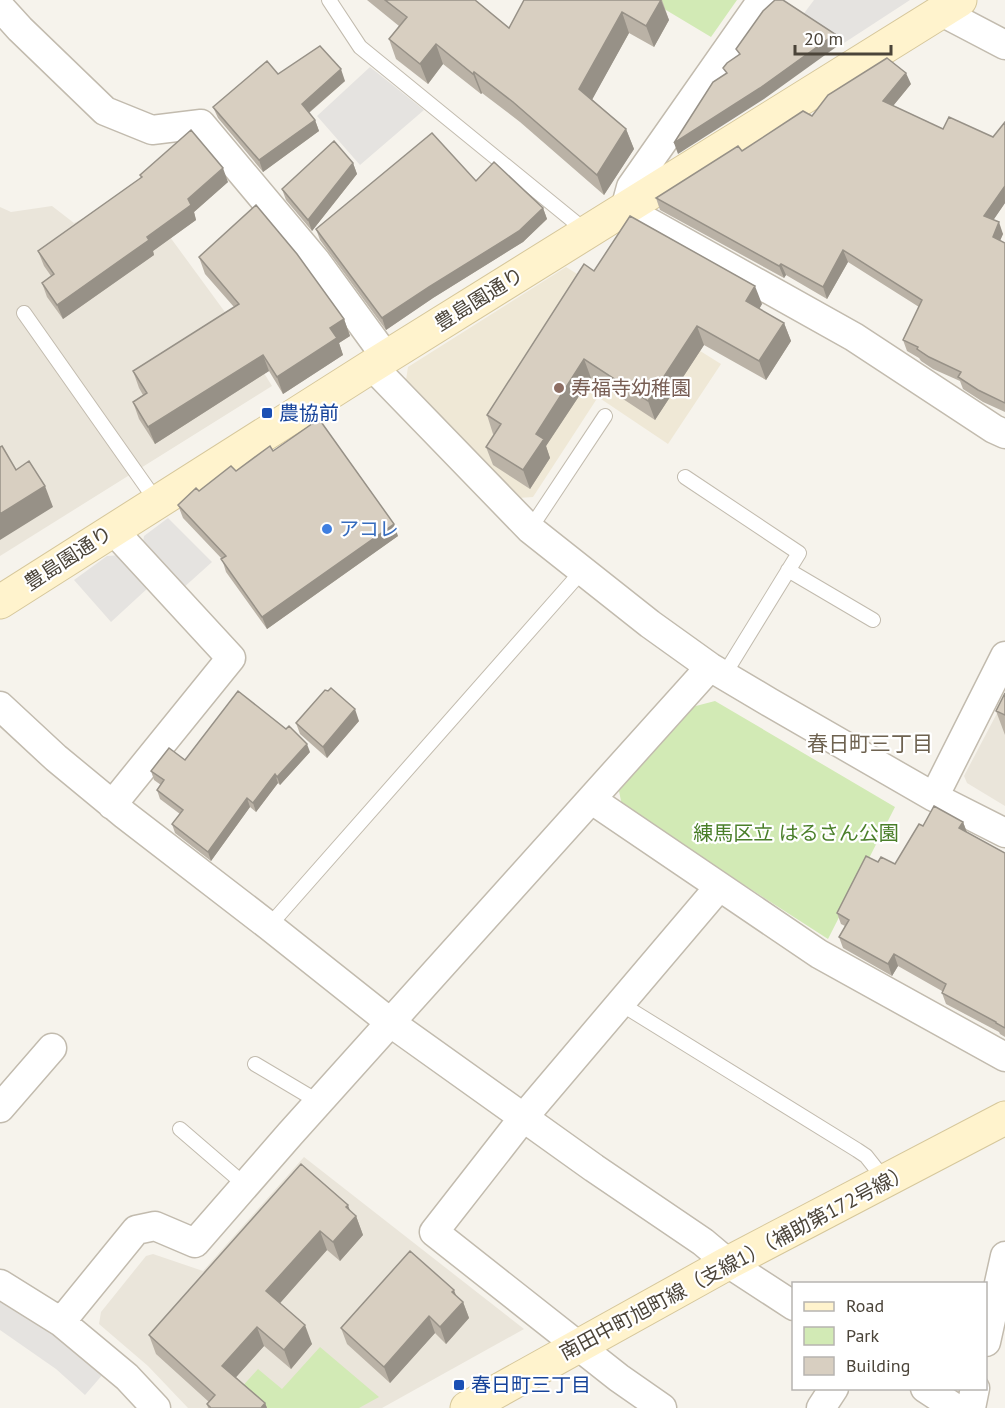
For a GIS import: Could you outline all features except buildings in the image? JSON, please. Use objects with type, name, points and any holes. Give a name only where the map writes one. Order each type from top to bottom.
[{"type":"street","points":[[762,0],[631,187],[625,209],[854,337],[1005,434]]},
{"type":"street","name":"豊島園通り","points":[[0,602],[379,361],[951,6]]},
{"type":"street","points":[[951,6],[1005,45]]},
{"type":"street","points":[[0,7],[105,111],[153,130],[201,124],[316,261],[379,361],[442,440],[518,514],[530,529],[650,624],[717,671],[934,797],[1005,833]]},
{"type":"street","points":[[112,530],[231,658],[112,805]]},
{"type":"street","points":[[934,797],[1005,656]]},
{"type":"street","points":[[61,1322],[136,1230],[155,1226],[195,1243],[592,800],[717,671]]},
{"type":"street","points":[[0,706],[56,758],[112,805],[390,1023],[702,1242],[728,1263],[792,1305]]},
{"type":"street","points":[[592,800],[819,954],[1005,1057]]},
{"type":"street","points":[[662,1408],[619,1378],[434,1232],[523,1118],[719,887]]},
{"type":"street","points":[[0,1108],[52,1048]]},
{"type":"street","name":"南田中町旭町線（支線1）（補助第172号線）","points":[[466,1408],[728,1263],[1005,1118]]},
{"type":"street","points":[[987,1339],[1001,1291],[1005,1256]]},
{"type":"street","points":[[0,1284],[61,1322],[127,1377],[156,1408]]},
{"type":"street","points":[[821,1408],[833,1390]]},
{"type":"street","points":[[927,1390],[955,1408]]},
{"type":"street","points":[[971,1408],[975,1390]]},
{"type":"lane","points":[[329,0],[360,47],[587,232]]},
{"type":"lane","points":[[24,313],[157,502]]},
{"type":"lane","points":[[530,529],[605,417]]},
{"type":"lane","points":[[685,477],[799,553],[717,671]]},
{"type":"lane","points":[[788,570],[873,620]]},
{"type":"lane","points":[[269,926],[582,571]]},
{"type":"lane","points":[[621,1004],[857,1150],[866,1156],[885,1180]]},
{"type":"lane","points":[[255,1064],[319,1102]]},
{"type":"lane","points":[[180,1130],[245,1185]]},
{"type":"shaded area","points":[[814,0],[910,0],[844,43],[802,16]]},
{"type":"shaded area","points":[[370,67],[424,110],[360,165],[317,116]]},
{"type":"shaded area","points":[[137,192],[233,323],[272,386],[0,556],[0,207],[11,212],[52,206],[74,223]]},
{"type":"shaded area","name":"寿福寺幼稚園","points":[[566,267],[721,364],[668,444],[598,397],[533,497],[518,498],[406,380],[408,367]]},
{"type":"shaded area","points":[[168,518],[212,562],[182,589],[142,548],[144,536]]},
{"type":"shaded area","points":[[121,555],[149,587],[111,622],[74,580],[107,556]]},
{"type":"shaded area","points":[[1005,698],[1005,806],[967,783],[964,776]]},
{"type":"shaded area","points":[[304,1157],[524,1329],[382,1408],[188,1408],[148,1366],[99,1324],[101,1312],[146,1256],[153,1254],[203,1271]]},
{"type":"shaded area","points":[[0,1297],[57,1332],[104,1373],[85,1395],[56,1369],[0,1330]]},
{"type":"green space","points":[[658,0],[737,0],[711,37],[656,4]]},
{"type":"green space","name":"練馬区立 はるさん公園","points":[[715,701],[895,807],[828,939],[622,806],[619,791],[692,707]]},
{"type":"green space","points":[[320,1347],[379,1397],[359,1408],[258,1408],[238,1391],[258,1369],[282,1389]]},
{"type":"place","name":"寿福寺幼稚園","points":[[559,388]]},
{"type":"place","name":"農協前","points":[[267,413]]},
{"type":"place","name":"アコレ","points":[[327,529]]},
{"type":"place","name":"春日町三丁目","points":[[459,1385]]},
{"type":"district","name":"春日町三丁目","points":[[870,744]]}]
